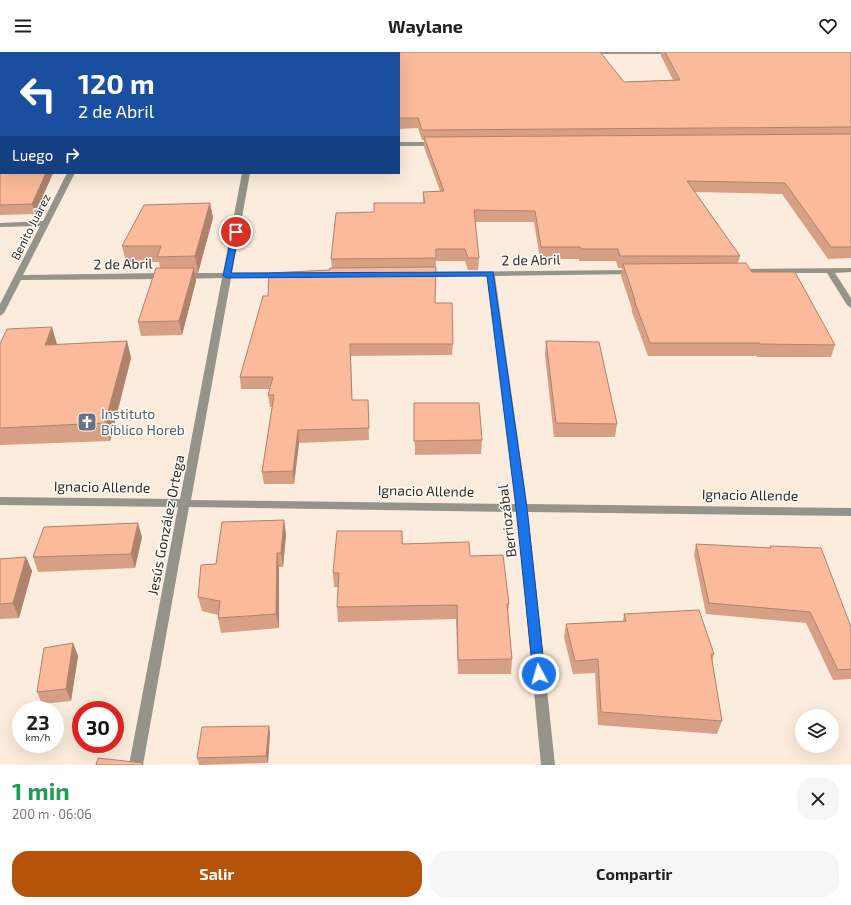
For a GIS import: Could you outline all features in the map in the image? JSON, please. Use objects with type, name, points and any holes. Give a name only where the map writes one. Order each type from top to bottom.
[{"type":"street","points":[[582,52],[683,52]]},
{"type":"street","points":[[400,144],[444,144]]},
{"type":"street","name":"Benito Juárez","points":[[0,313],[70,174]]},
{"type":"street","name":"Jesús González Ortega","points":[[136,765],[246,174]]},
{"type":"street","points":[[0,225],[46,223]]},
{"type":"street","points":[[830,270],[851,305]]},
{"type":"street","points":[[727,272],[851,270]]},
{"type":"street","name":"2 de Abril","points":[[411,274],[640,272]]},
{"type":"street","name":"Berriozábal","points":[[491,274],[522,508],[548,765]]},
{"type":"street","name":"2 de Abril","points":[[18,278],[291,275]]},
{"type":"street","name":"Ignacio Allende","points":[[0,501],[851,512]]},
{"type":"building","points":[[400,52],[600,52],[624,82],[680,80],[665,52],[851,52],[851,127],[422,130],[418,118],[400,118]]},
{"type":"building","points":[[851,134],[851,247],[831,247],[785,183],[687,181],[740,256],[620,256],[618,249],[541,247],[535,211],[474,210],[479,258],[468,258],[465,249],[436,249],[436,258],[331,259],[336,213],[374,212],[374,203],[425,203],[423,192],[444,191],[424,137]]},
{"type":"building","points":[[0,174],[46,174],[32,204],[0,205]]},
{"type":"building","points":[[210,203],[195,256],[157,257],[161,246],[122,246],[144,205]]},
{"type":"building","points":[[746,263],[752,272],[795,272],[835,345],[650,343],[634,300],[623,264]]},
{"type":"building","points":[[436,267],[435,303],[452,303],[453,344],[350,344],[352,400],[368,400],[369,428],[298,430],[293,471],[262,472],[274,395],[268,395],[273,377],[240,377],[263,296],[268,296],[269,273],[330,270],[330,268]]},
{"type":"building","points":[[156,268],[194,268],[179,321],[138,322]]},
{"type":"building","points":[[52,327],[45,345],[127,341],[105,423],[0,428],[0,344],[7,329]]},
{"type":"building","points":[[546,341],[599,342],[617,424],[556,423]]},
{"type":"building","points":[[414,403],[479,403],[482,440],[414,441]]},
{"type":"building","points":[[284,520],[281,553],[277,553],[276,614],[218,618],[220,601],[198,597],[201,565],[216,564],[222,522]]},
{"type":"building","points":[[138,523],[131,554],[33,557],[44,527]]},
{"type":"building","points":[[337,531],[402,531],[402,544],[469,542],[470,556],[503,555],[509,604],[507,604],[512,659],[458,660],[457,605],[337,607],[339,573],[333,573]]},
{"type":"building","points":[[696,544],[771,548],[770,546],[821,548],[851,627],[851,669],[838,670],[810,612],[709,603]]},
{"type":"building","points":[[26,557],[13,603],[0,604],[0,559]]},
{"type":"building","points":[[699,610],[714,654],[711,654],[722,721],[601,712],[598,659],[575,661],[566,624],[626,621],[624,614]]},
{"type":"building","points":[[73,643],[66,689],[37,692],[44,648]]},
{"type":"building","points":[[269,726],[266,756],[197,758],[202,727]]},
{"type":"building","points":[[98,758],[143,763],[142,765],[96,765]]},
{"type":"place","name":"Instituto Bíblico Horeb","points":[[87,422]]},
{"type":"route","points":[[236,232],[227,276],[491,274],[522,508],[539,674]]}]
